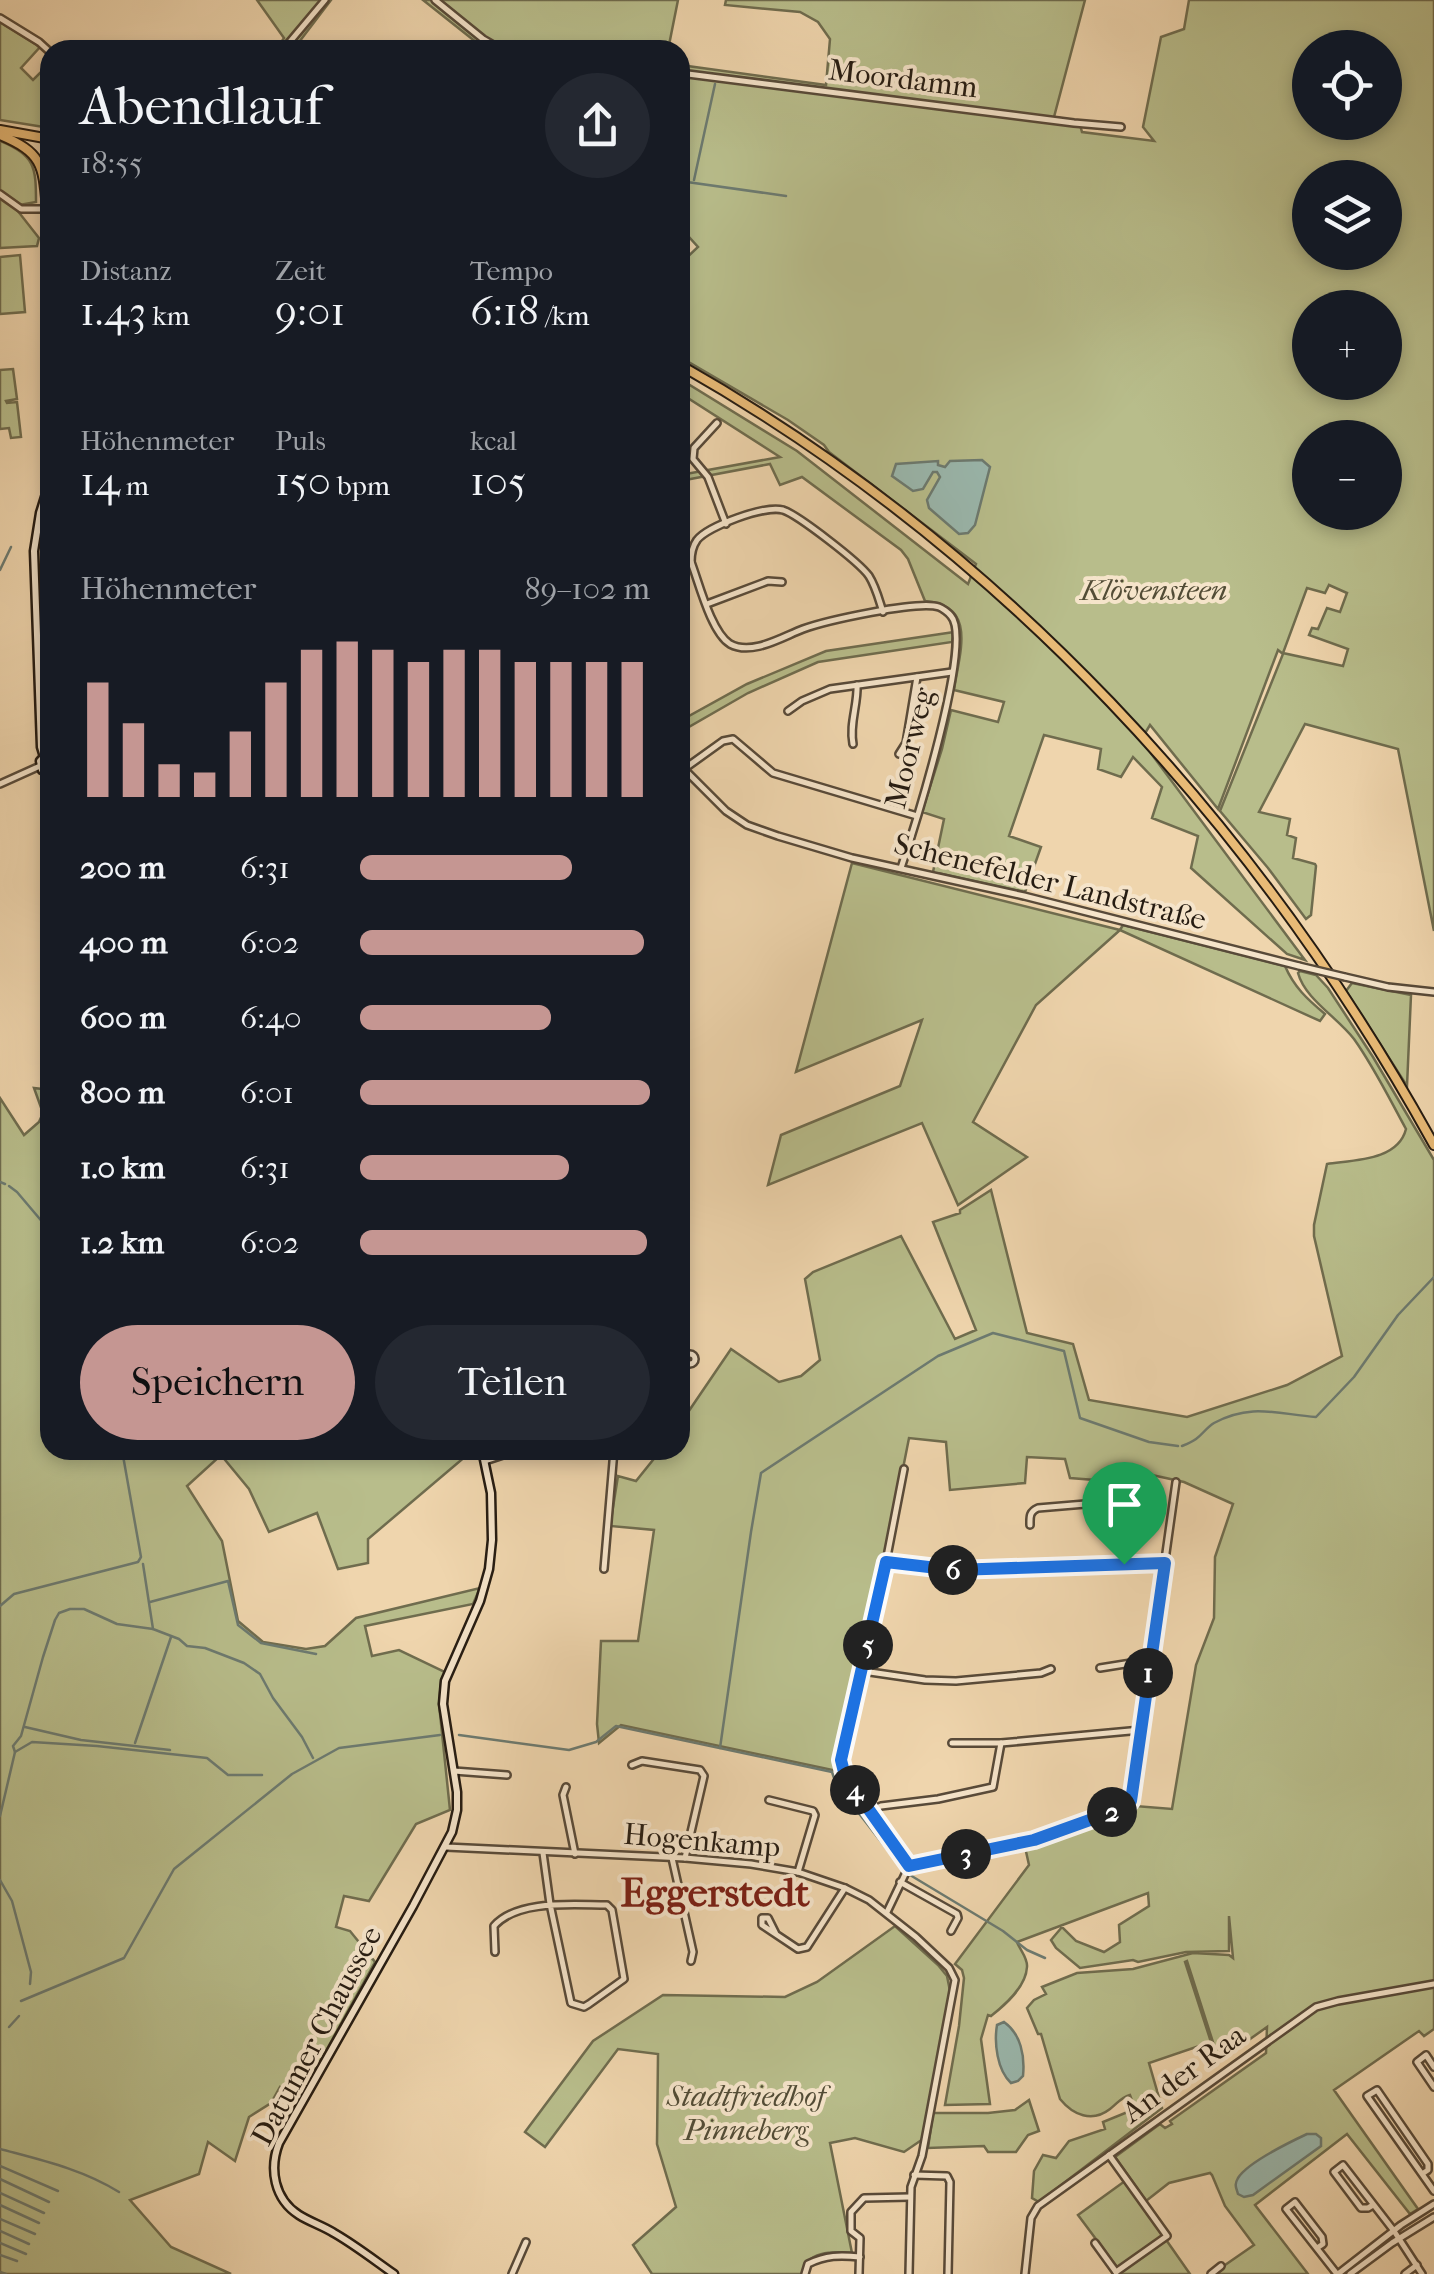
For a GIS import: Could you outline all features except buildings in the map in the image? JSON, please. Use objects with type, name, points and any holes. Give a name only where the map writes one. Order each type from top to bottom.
[{"type":"main road","points":[[0,132],[40,138]]},
{"type":"main road","points":[[0,132],[34,154],[40,168]]},
{"type":"main road","points":[[690,371],[768,418],[868,487],[964,562],[1066,655],[1149,742],[1264,881],[1330,977],[1434,1145]]},
{"type":"street","points":[[291,40],[325,0]]},
{"type":"street","points":[[435,0],[485,40]]},
{"type":"street","points":[[0,18],[40,45]]},
{"type":"street","name":"Moordamm","points":[[690,75],[1122,127]]},
{"type":"street","points":[[0,194],[21,209],[40,209]]},
{"type":"street","points":[[717,422],[694,448],[693,460],[708,477],[726,524]]},
{"type":"street","points":[[768,510],[788,512],[865,571],[883,612],[816,624],[744,648],[730,644],[720,635],[691,562],[698,538],[708,530],[768,510]]},
{"type":"street","points":[[40,513],[34,551],[40,729]]},
{"type":"street","points":[[707,604],[768,581],[782,582]]},
{"type":"street","name":"Moorweg","points":[[883,612],[938,607],[952,616],[958,638],[937,748],[901,868]]},
{"type":"street","points":[[788,711],[823,691],[952,672]]},
{"type":"street","points":[[899,754],[906,743],[916,676]]},
{"type":"street","points":[[852,744],[850,732],[857,685]]},
{"type":"street","points":[[690,762],[723,741],[734,739],[773,773],[917,816]]},
{"type":"street","points":[[0,784],[40,766],[40,761]]},
{"type":"street","name":"Schenefelder Landstraße","points":[[690,775],[726,811],[747,825],[852,858],[1024,896],[1388,987],[1434,992]]},
{"type":"street","points":[[485,1462],[490,1460]]},
{"type":"street","points":[[604,1570],[613,1460]]},
{"type":"street","name":"Datumer Chaussee","points":[[394,2274],[290,2207],[278,2189],[273,2167],[279,2143],[304,2096],[446,1848],[457,1810],[444,1704],[445,1682],[489,1569],[491,1494],[485,1462]]},
{"type":"street","points":[[904,1469],[841,1760],[845,1776],[909,1866]]},
{"type":"street","points":[[886,1912],[909,1866],[1034,1840],[1126,1807],[1131,1801],[1176,1482]]},
{"type":"street","points":[[1030,1526],[1032,1510],[1038,1508],[1118,1504],[1123,1510],[1124,1564]]},
{"type":"street","points":[[886,1562],[954,1570],[1165,1563]]},
{"type":"street","points":[[1100,1668],[1150,1660]]},
{"type":"street","points":[[862,1671],[956,1681],[1051,1669]]},
{"type":"street","points":[[952,1742],[1001,1742],[1141,1730]]},
{"type":"street","points":[[870,1811],[993,1787],[1001,1742]]},
{"type":"street","points":[[632,1765],[642,1762],[700,1770],[704,1776],[685,1858]]},
{"type":"street","points":[[454,1771],[507,1775]]},
{"type":"street","points":[[566,1787],[564,1795],[575,1854]]},
{"type":"street","points":[[769,1800],[813,1811],[815,1815],[798,1872]]},
{"type":"street","name":"Hogenkamp","points":[[446,1848],[685,1858],[798,1872],[869,1900],[949,1968],[955,1980],[922,2156],[910,2197],[908,2274]]},
{"type":"street","points":[[495,1952],[497,1922],[540,1905],[550,1904],[607,1905],[612,1910],[624,1979],[584,2007],[571,2003],[550,1904],[543,1853]]},
{"type":"street","points":[[672,1858],[693,1952],[691,1961]]},
{"type":"street","points":[[900,1882],[957,1914],[951,1931]]},
{"type":"street","points":[[776,1934],[798,1949],[807,1948],[845,1888]]},
{"type":"street","name":"An der Raa","points":[[1025,2274],[1033,2211],[1316,2007],[1434,1984]]},
{"type":"street","points":[[1434,2067],[1426,2056],[1416,2062],[1434,2087]]},
{"type":"street","points":[[1422,2174],[1428,2170],[1428,2164],[1376,2090],[1367,2096],[1398,2140],[1422,2174],[1434,2191]]},
{"type":"street","points":[[1398,2140],[1407,2134]]},
{"type":"street","points":[[1095,2243],[1117,2273],[1166,2236],[1109,2154]]},
{"type":"street","points":[[1374,2205],[1361,2208],[1334,2172],[1343,2165],[1374,2205],[1394,2231],[1422,2274]]},
{"type":"street","points":[[914,2175],[947,2176],[950,2182],[948,2274]]},
{"type":"street","points":[[859,2274],[860,2238],[851,2231],[850,2212],[864,2198],[910,2197]]},
{"type":"street","points":[[1317,2248],[1323,2244],[1322,2237],[1295,2202],[1286,2208],[1317,2248],[1338,2274],[1434,2204]]},
{"type":"street","points":[[1350,2274],[1434,2216]]},
{"type":"street","points":[[512,2274],[526,2242]]},
{"type":"street","points":[[805,2274],[808,2264],[820,2258],[860,2256]]},
{"type":"street","points":[[1405,2274],[1417,2265]]},
{"type":"street","points":[[1211,2274],[1222,2266]]},
{"type":"green space","points":[[257,0],[331,0],[301,40],[284,38]]},
{"type":"green space","points":[[423,0],[678,0],[670,40],[473,40]]},
{"type":"green space","name":"Klövensteen","points":[[726,0],[1085,0],[1054,117],[1079,121],[1082,132],[1154,141],[1143,127],[1161,37],[1184,29],[1189,0],[1434,0],[1434,931],[1398,749],[1305,724],[1259,812],[1290,819],[1287,835],[1296,838],[1293,858],[1316,866],[1311,915],[1306,919],[1220,811],[1283,654],[1278,650],[1218,809],[1150,725],[1141,740],[1305,960],[1287,954],[1191,868],[1198,836],[1152,818],[1162,787],[1133,757],[1121,777],[1098,769],[1101,749],[1044,735],[1009,836],[1041,847],[1025,892],[933,872],[944,819],[922,812],[951,710],[998,722],[1004,702],[954,690],[961,647],[959,621],[942,604],[925,601],[901,550],[802,477],[780,485],[770,464],[690,479],[690,473],[780,457],[690,399],[690,385],[797,451],[968,584],[976,564],[824,445],[690,363],[690,255],[698,247],[690,238],[690,66],[826,85],[830,39],[818,22],[800,12],[725,5]],"holes":[[[1329,585],[1347,593],[1340,612],[1327,608],[1318,629],[1312,628],[1309,635],[1348,649],[1343,666],[1283,653],[1307,588],[1325,593]]]},
{"type":"green space","points":[[0,22],[40,47],[21,68],[33,80],[40,73],[40,126],[0,120]]},
{"type":"green space","points":[[0,141],[27,157],[34,171],[36,202],[20,205],[17,210],[39,238],[37,246],[0,248]]},
{"type":"green space","points":[[20,255],[25,312],[0,314],[0,257]]},
{"type":"green space","points":[[13,369],[17,399],[6,401],[17,402],[21,437],[11,438],[9,428],[0,429],[0,370]]},
{"type":"green space","points":[[954,632],[952,642],[818,662],[748,693],[690,726],[690,715],[747,684],[826,651]]},
{"type":"green space","points":[[852,863],[1120,930],[1036,1005],[973,1122],[1027,1157],[958,1205],[922,1123],[768,1185],[781,1135],[900,1086],[922,1020],[796,1072]]},
{"type":"green space","points":[[1123,925],[1285,966],[1302,992],[1325,1014],[1320,1021],[1120,930]]},
{"type":"green space","points":[[1298,973],[1316,975],[1328,988],[1434,1160],[1434,2029],[1424,2036],[1419,2031],[1334,2090],[1418,2209],[1410,2214],[1347,2134],[1255,2205],[1308,2274],[1212,2274],[1254,2245],[1225,2206],[1212,2175],[1169,2183],[1146,2201],[1115,2157],[1160,2124],[1165,2128],[1172,2124],[1170,2121],[1266,2053],[1267,2027],[1219,2061],[1185,1962],[1211,2042],[1149,2063],[1162,2108],[1039,2202],[1032,2198],[1034,2171],[1043,2155],[1056,2158],[1069,2141],[1105,2129],[1103,2122],[1135,2109],[1130,2095],[1096,2116],[1077,2113],[1065,2105],[1041,2034],[1027,2008],[1046,1994],[1042,1987],[1077,1973],[1133,1969],[1193,1953],[1233,1958],[1229,1916],[1229,1951],[1186,1952],[1080,1968],[1051,1940],[1062,1927],[1076,1941],[1104,1952],[1120,1942],[1119,1925],[1149,1906],[1148,1893],[1017,1942],[1026,1960],[1026,1974],[1008,2001],[988,2015],[981,2039],[990,2104],[945,2105],[964,1978],[955,1964],[1029,1865],[1025,1847],[1135,1806],[1172,1809],[1196,1665],[1214,1618],[1215,1557],[1233,1504],[1184,1482],[1134,1471],[1108,1481],[1070,1478],[1065,1459],[1027,1457],[1025,1483],[950,1490],[946,1442],[909,1438],[837,1771],[621,1725],[599,1743],[601,1641],[638,1641],[654,1530],[610,1526],[618,1476],[636,1481],[653,1460],[690,1460],[690,1409],[731,1349],[779,1382],[801,1376],[820,1360],[805,1279],[813,1272],[901,1236],[955,1339],[976,1330],[933,1222],[960,1213],[991,1190],[1027,1333],[1073,1344],[1089,1400],[1187,1417],[1287,1385],[1342,1356],[1314,1236],[1327,1164],[1384,1153],[1401,1140],[1406,1129],[1361,1050],[1307,991]]},
{"type":"green space","points":[[1352,983],[1411,995],[1407,1086],[1346,991]]},
{"type":"green space","points":[[0,1098],[24,1135],[39,1122],[40,1460],[216,1460],[187,1486],[222,1541],[238,1621],[263,1642],[306,1649],[325,1646],[356,1618],[480,1588],[473,1604],[365,1626],[372,1656],[399,1650],[445,1672],[439,1704],[450,1810],[416,1824],[369,1901],[344,1896],[336,1927],[350,1931],[375,1962],[300,2098],[280,2087],[271,2103],[249,2117],[235,2161],[208,2142],[199,2174],[130,2200],[171,2247],[231,2274],[0,2274]]},
{"type":"green space","points":[[225,1460],[461,1460],[368,1539],[368,1563],[338,1569],[317,1513],[269,1532],[249,1489]]},
{"type":"green space","name":"Stadtfriedhof Pinneberg","points":[[895,1926],[947,1976],[951,1996],[923,2139],[904,2152],[855,2138],[830,2143],[852,2253],[814,2257],[802,2274],[652,2274],[633,2245],[676,2207],[657,2144],[658,2054],[618,2049],[545,2147],[525,2132],[593,2041],[663,1995],[785,1997],[817,1982]]},
{"type":"green space","points":[[1029,2100],[1039,2131],[1028,2135],[1016,2152],[988,2152],[984,2146],[928,2148],[933,2113],[1015,2110]]},
{"type":"green space","points":[[1125,2181],[1190,2274],[1122,2274],[1078,2215]]},
{"type":"water","points":[[982,460],[990,467],[975,525],[968,533],[959,534],[929,508],[927,500],[940,477],[937,472],[933,472],[923,489],[913,491],[892,476],[896,464],[938,461],[938,465],[945,467],[950,461]]},
{"type":"water","points":[[1004,2022],[1018,2039],[1023,2061],[1023,2076],[1011,2083],[1002,2071],[996,2048],[997,2025]]},
{"type":"water","points":[[1307,2134],[1321,2138],[1321,2146],[1253,2195],[1238,2194],[1236,2182],[1243,2172]]},
{"type":"waterway","points":[[694,180],[715,84]]},
{"type":"waterway","points":[[690,182],[786,196]]},
{"type":"waterway","points":[[0,570],[11,547]]},
{"type":"waterway","points":[[0,1182],[5,1184]]},
{"type":"waterway","points":[[9,1186],[40,1219]]},
{"type":"waterway","points":[[1182,1446],[1214,1423],[1240,1413],[1264,1411],[1316,1417],[1354,1377],[1398,1315],[1434,1277]]},
{"type":"waterway","points":[[720,1748],[761,1473],[938,1356],[993,1333],[1064,1351],[1080,1418],[1149,1442],[1178,1446]]},
{"type":"waterway","points":[[0,1606],[14,1594],[138,1562],[141,1557],[124,1460]]},
{"type":"waterway","points":[[143,1564],[153,1629],[187,1646],[205,1648],[244,1663],[260,1674],[313,1758]]},
{"type":"waterway","points":[[150,1602],[228,1581],[238,1625],[261,1643],[316,1654]]},
{"type":"waterway","points":[[0,1816],[15,1752],[13,1746],[21,1736],[59,1613],[84,1609],[117,1624],[153,1629]]},
{"type":"waterway","points":[[135,1743],[171,1637]]},
{"type":"waterway","points":[[459,1735],[569,1750],[596,1742],[616,1726],[832,1772],[836,1784],[900,1866]]},
{"type":"waterway","points":[[25,1727],[81,1740],[170,1750]]},
{"type":"waterway","points":[[21,2001],[124,1958],[174,1869],[292,1774],[339,1748],[440,1735]]},
{"type":"waterway","points":[[15,1752],[32,1742],[97,1746],[207,1758],[228,1775],[262,1775]]},
{"type":"waterway","points":[[910,1875],[1045,1958]]},
{"type":"waterway","points":[[0,1880],[12,1901],[31,1972],[30,1984]]},
{"type":"waterway","points":[[9,2027],[19,2016]]},
{"type":"waterway","points":[[0,2149],[76,2171],[119,2192]]},
{"type":"waterway","points":[[0,2166],[58,2191]]},
{"type":"waterway","points":[[0,2179],[49,2202]]},
{"type":"waterway","points":[[0,2193],[44,2213]]},
{"type":"waterway","points":[[0,2205],[39,2223]]},
{"type":"waterway","points":[[0,2219],[35,2234]]},
{"type":"waterway","points":[[0,2231],[29,2244]]},
{"type":"waterway","points":[[0,2243],[26,2254]]},
{"type":"waterway","points":[[0,2255],[17,2261]]},
{"type":"waterway","points":[[0,2272],[6,2274]]},
{"type":"district","name":"Eggerstedt","points":[[715,1893]]},
{"type":"route","points":[[886,1562],[944,1570],[1124,1564],[1165,1563],[1131,1801],[1126,1807],[1034,1840],[909,1866],[845,1776],[841,1760],[886,1562]]}]
